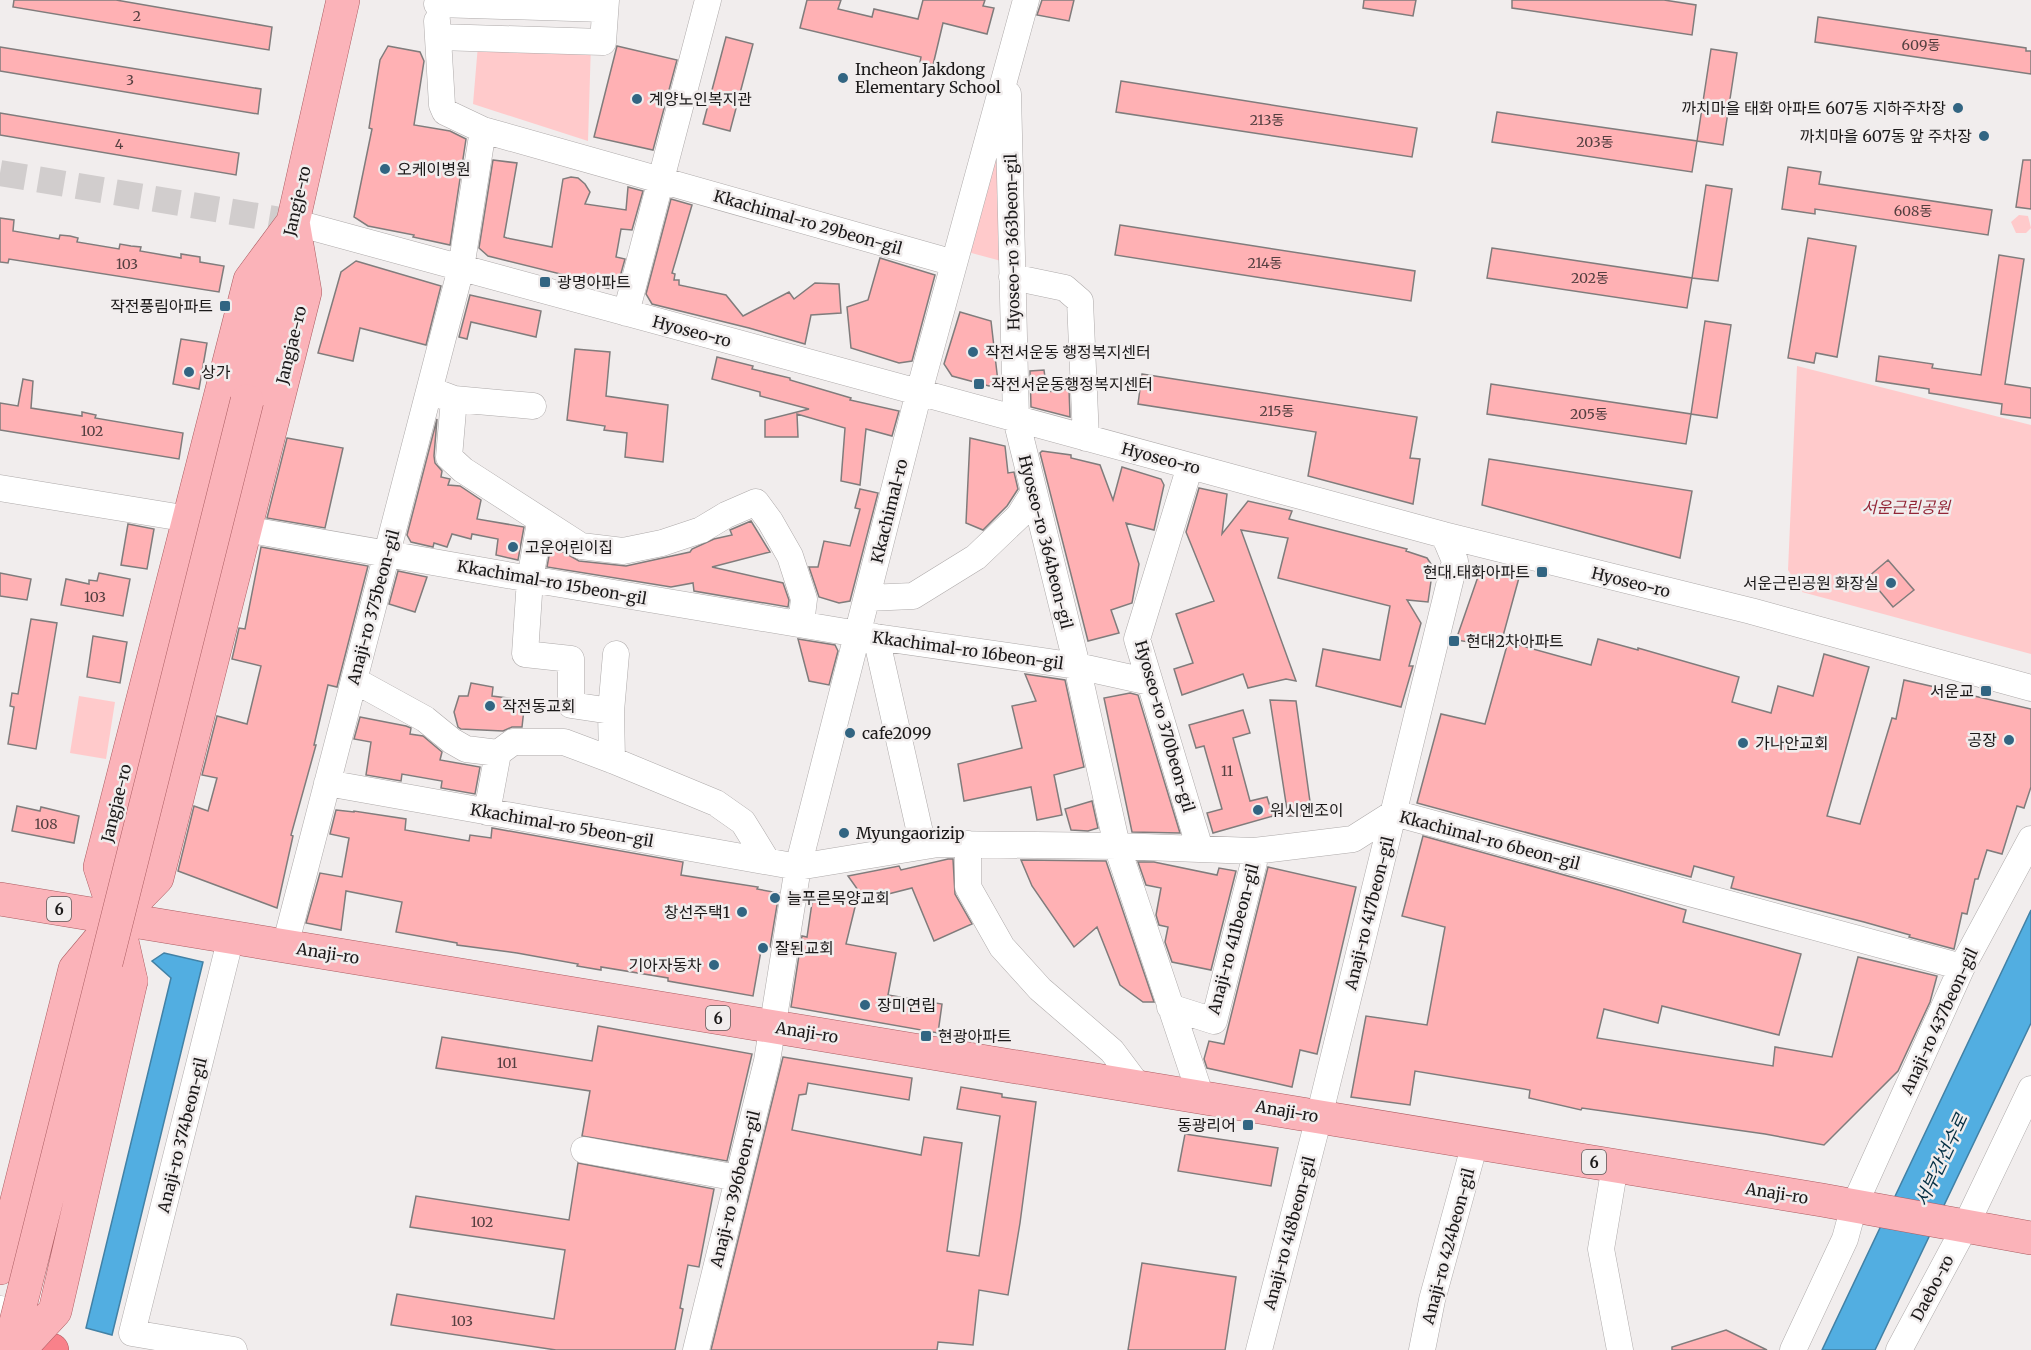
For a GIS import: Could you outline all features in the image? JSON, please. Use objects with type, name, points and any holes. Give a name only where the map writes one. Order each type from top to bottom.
[{"type":"highway","points":[[0,1342],[52,1350]]},
{"type":"main road","name":"Jangje-ro","points":[[247,401],[292,222],[343,0]]},
{"type":"main road","name":"Jangjae-ro","points":[[19,1350],[55,1311],[131,981],[117,919],[100,867],[250,280],[292,222]]},
{"type":"main road","name":"Jangjae-ro","points":[[0,1268],[75,969],[117,919],[157,878],[305,292],[292,222]]},
{"type":"main road","name":"Jangjae-ro","points":[[9,1350],[247,401]]},
{"type":"main road","name":"Anaji-ro","points":[[0,899],[1861,1207]]},
{"type":"main road","name":"6","points":[[1861,1207],[2031,1238]]},
{"type":"main road","points":[[1,1318],[3,1350]]},
{"type":"street","points":[[626,313],[708,0]]},
{"type":"street","name":"Kkachimal-ro","points":[[771,1026],[798,867],[867,635],[867,598],[954,263],[1026,0]]},
{"type":"street","points":[[437,2],[605,4],[603,42],[438,37],[437,2]]},
{"type":"street","name":"Kkachimal-ro 29beon-gil","points":[[438,37],[442,105],[445,112],[483,130],[954,263]]},
{"type":"street","name":"Hyoseo-ro 363beon-gil","points":[[1008,66],[1016,418]]},
{"type":"street","name":"Anaji-ro 375beon-gil","points":[[285,946],[461,268],[483,130]]},
{"type":"street","name":"Hyoseo-ro","points":[[292,222],[1444,535],[1751,611],[2031,688]]},
{"type":"street","points":[[1012,277],[1065,288],[1080,301],[1086,438]]},
{"type":"street","points":[[429,390],[454,399],[533,406]]},
{"type":"street","points":[[454,399],[449,457],[463,470],[540,522],[581,546],[623,551],[662,543],[701,530],[726,515],[756,502],[790,556],[804,599],[801,624]]},
{"type":"street","name":"Hyoseo-ro 364beon-gil","points":[[1016,418],[1077,666],[1117,846]]},
{"type":"street","name":"Hyoseo-ro 370beon-gil","points":[[1190,466],[1137,639],[1200,849]]},
{"type":"street","points":[[0,488],[189,519]]},
{"type":"street","points":[[867,598],[913,596],[976,557],[1019,516],[1034,492]]},
{"type":"street","points":[[540,522],[530,579],[525,654],[571,659],[571,705],[610,711]]},
{"type":"street","name":"Kkachimal-ro 15beon-gil","points":[[245,529],[867,635]]},
{"type":"street","name":"Anaji-ro 417beon-gil","points":[[1319,1117],[1455,561],[1444,535]]},
{"type":"street","points":[[867,635],[923,846]]},
{"type":"street","name":"Kkachimal-ro 16beon-gil","points":[[867,635],[1077,666],[1150,682]]},
{"type":"street","points":[[572,667],[614,662],[610,711],[612,760]]},
{"type":"street","points":[[354,680],[425,719],[452,741],[466,749],[498,753]]},
{"type":"street","points":[[487,812],[498,753],[513,742],[564,742],[716,803],[743,822],[767,861]]},
{"type":"street","name":"Kkachimal-ro 5beon-gil","points":[[327,783],[798,867]]},
{"type":"street","name":"Kkachimal-ro 6beon-gil","points":[[798,867],[938,844],[1117,846],[1254,851],[1353,839],[1394,813],[1962,967]]},
{"type":"street","name":"Anaji-ro 437beon-gil","points":[[1793,1350],[1861,1207],[1962,967],[2031,839]]},
{"type":"street","points":[[968,844],[968,887],[1002,947],[1040,989],[1112,1052],[1139,1087]]},
{"type":"street","points":[[1117,846],[1201,1097]]},
{"type":"street","name":"Anaji-ro 411beon-gil","points":[[1170,1007],[1214,1021],[1254,862],[1254,851]]},
{"type":"street","points":[[1,1318],[92,970],[117,919]]},
{"type":"street","name":"Anaji-ro 374beon-gil","points":[[231,937],[132,1333],[234,1350]]},
{"type":"street","name":"Anaji-ro 396beon-gil","points":[[696,1350],[767,1060],[771,1026]]},
{"type":"street","name":"Daebo-ro","points":[[1899,1350],[1960,1224],[2031,1089]]},
{"type":"street","name":"Anaji-ro 418beon-gil","points":[[1259,1350],[1319,1117]]},
{"type":"street","name":"Anaji-ro 424beon-gil","points":[[1422,1350],[1432,1300],[1475,1143]]},
{"type":"street","points":[[584,1150],[738,1178]]},
{"type":"street","points":[[1615,1166],[1601,1249],[1620,1350]]},
{"type":"green space","points":[[591,43],[588,141],[473,104],[478,45]]},
{"type":"green space","points":[[1002,124],[1005,262],[964,251]]},
{"type":"green space","points":[[2019,215],[2028,216],[2031,228],[2026,233],[2016,233],[2011,222]]},
{"type":"green space","name":"서운근린공원","points":[[1797,366],[2031,425],[2031,654],[1802,592],[1788,570]]},
{"type":"green space","points":[[79,696],[115,702],[106,759],[70,753]]},
{"type":"water","name":"서부간선수로","points":[[2031,910],[2031,1023],[1875,1350],[1822,1350]]},
{"type":"water","points":[[164,953],[203,962],[112,1335],[86,1328],[171,978],[152,961]]},
{"type":"building","points":[[14,0],[116,0],[272,27],[269,50],[13,7]]},
{"type":"building","points":[[807,0],[841,0],[838,9],[872,17],[874,9],[918,19],[923,0],[985,0],[983,6],[994,8],[987,34],[943,23],[933,65],[920,62],[921,57],[800,28]]},
{"type":"building","points":[[1042,0],[1074,0],[1069,21],[1037,15]]},
{"type":"building","points":[[1364,0],[1416,0],[1413,16],[1363,8]]},
{"type":"building","points":[[1512,0],[1664,0],[1696,5],[1692,35],[1512,8]]},
{"type":"building","points":[[1818,17],[2026,48],[2026,51],[2031,51],[2031,74],[1815,42]]},
{"type":"building","points":[[726,37],[753,44],[730,131],[703,124]]},
{"type":"building","points":[[388,46],[420,52],[424,61],[414,125],[450,131],[466,139],[450,245],[368,226],[354,217],[372,129],[369,128],[380,60]]},
{"type":"building","name":"계양노인복지관","points":[[617,46],[677,60],[653,150],[594,137]]},
{"type":"building","points":[[0,47],[261,89],[258,114],[0,71]]},
{"type":"building","points":[[1711,49],[1737,53],[1723,145],[1697,141]]},
{"type":"building","points":[[1121,81],[1417,128],[1412,157],[1116,112]]},
{"type":"building","points":[[1497,112],[1697,141],[1692,172],[1492,142]]},
{"type":"building","points":[[0,113],[239,153],[236,175],[0,135]]},
{"type":"building","points":[[493,160],[517,163],[504,237],[507,238],[552,247],[563,179],[578,178],[585,184],[590,192],[585,204],[626,210],[628,187],[643,191],[632,230],[621,229],[616,257],[625,259],[618,284],[611,289],[585,283],[585,280],[488,256],[479,248]]},
{"type":"building","points":[[2023,160],[2031,160],[2031,209],[2016,207]]},
{"type":"building","points":[[1788,167],[1821,172],[1819,184],[1992,210],[1988,235],[1815,209],[1815,214],[1782,209]]},
{"type":"building","points":[[1706,185],[1732,189],[1718,281],[1692,278]]},
{"type":"building","points":[[671,199],[692,205],[672,273],[675,274],[674,280],[679,280],[679,285],[726,295],[743,316],[789,292],[794,299],[815,283],[839,284],[841,313],[811,315],[805,344],[652,304],[646,294]]},
{"type":"building","points":[[0,218],[14,220],[13,231],[59,239],[60,235],[70,236],[78,238],[77,242],[119,249],[120,244],[141,247],[140,251],[181,258],[181,254],[200,257],[200,262],[224,266],[219,292],[9,259],[8,263],[0,262]]},
{"type":"building","points":[[1120,225],[1415,271],[1411,301],[1115,255]]},
{"type":"building","points":[[1808,238],[1856,246],[1837,357],[1816,353],[1814,363],[1788,358]]},
{"type":"building","points":[[1492,248],[1692,278],[1687,308],[1487,278]]},
{"type":"building","points":[[1999,255],[2024,259],[2005,384],[2031,388],[2031,418],[2001,414],[2002,404],[1929,393],[1929,389],[1876,381],[1879,356],[1933,364],[1932,368],[1981,375]]},
{"type":"building","points":[[880,258],[935,275],[912,361],[899,363],[851,348],[847,307],[868,300]]},
{"type":"building","points":[[356,261],[441,286],[426,345],[360,328],[353,361],[318,353],[341,272]]},
{"type":"building","points":[[470,295],[541,311],[536,337],[471,322],[467,339],[459,337]]},
{"type":"building","points":[[960,312],[991,321],[998,382],[989,386],[952,376],[944,364]]},
{"type":"building","points":[[1705,321],[1731,325],[1717,418],[1691,414]]},
{"type":"building","name":"상가","points":[[181,339],[207,343],[199,389],[173,384]]},
{"type":"building","points":[[575,349],[610,352],[606,396],[668,405],[663,462],[625,457],[627,433],[604,430],[605,426],[567,420]]},
{"type":"building","points":[[717,357],[753,366],[752,369],[790,378],[790,380],[851,398],[850,400],[899,411],[892,436],[866,429],[860,485],[841,481],[845,428],[797,414],[798,437],[765,437],[765,420],[809,409],[760,396],[760,392],[712,379]]},
{"type":"building","points":[[1044,370],[1047,392],[1069,389],[1070,417],[1031,407],[1030,371]]},
{"type":"building","points":[[1142,374],[1417,417],[1410,458],[1420,459],[1413,504],[1308,476],[1316,432],[1138,404]]},
{"type":"building","points":[[23,379],[33,381],[31,408],[82,416],[82,412],[96,415],[95,418],[183,433],[179,459],[0,430],[0,403],[18,406]]},
{"type":"building","points":[[1491,384],[1691,414],[1686,444],[1487,414]]},
{"type":"building","points":[[437,419],[434,456],[435,463],[442,471],[441,477],[450,479],[448,485],[460,486],[481,500],[477,519],[524,527],[518,560],[496,555],[498,539],[472,534],[471,539],[452,534],[447,547],[434,543],[433,547],[411,542],[407,535]]},
{"type":"building","points":[[287,438],[343,448],[325,528],[267,518]]},
{"type":"building","points":[[970,438],[1005,446],[1008,473],[1014,472],[1018,489],[1007,506],[983,530],[966,523]]},
{"type":"building","points":[[1042,451],[1071,455],[1071,458],[1100,465],[1113,500],[1122,467],[1161,479],[1164,485],[1154,530],[1126,523],[1139,564],[1132,603],[1111,610],[1119,633],[1088,641],[1040,453]]},
{"type":"building","points":[[1489,459],[1692,491],[1680,558],[1482,505]]},
{"type":"building","points":[[1199,488],[1227,494],[1222,534],[1248,501],[1292,511],[1289,519],[1407,549],[1406,551],[1427,558],[1433,567],[1428,602],[1407,600],[1421,623],[1409,666],[1413,666],[1401,707],[1316,686],[1323,649],[1380,660],[1390,606],[1278,578],[1288,538],[1241,530],[1296,681],[1286,679],[1248,688],[1243,674],[1182,695],[1174,669],[1193,663],[1176,614],[1214,601],[1186,532]]},
{"type":"building","points":[[860,489],[878,493],[850,601],[839,603],[819,597],[809,567],[818,567],[824,541],[850,546],[860,509],[855,508]]},
{"type":"building","points":[[751,521],[770,552],[712,567],[783,583],[789,600],[788,607],[694,591],[693,583],[671,587],[547,567],[551,545],[579,561],[626,566],[690,552],[714,539],[732,535],[730,530]]},
{"type":"building","points":[[128,524],[154,529],[147,569],[121,565]]},
{"type":"building","points":[[261,547],[368,566],[337,687],[328,685],[314,745],[316,745],[291,835],[293,836],[277,908],[178,871],[194,806],[208,811],[217,778],[202,775],[217,716],[247,724],[261,666],[232,659],[239,628],[245,629]]},
{"type":"building","name":"서운근린공원 화장실","points":[[1888,560],[1914,590],[1893,607],[1868,577]]},
{"type":"building","points":[[1481,568],[1520,574],[1500,647],[1456,640]]},
{"type":"building","points":[[398,571],[427,577],[415,612],[389,604]]},
{"type":"building","points":[[0,573],[31,579],[27,600],[0,596]]},
{"type":"building","points":[[99,573],[130,579],[123,616],[61,605],[66,579],[89,584],[89,580],[97,581]]},
{"type":"building","points":[[31,619],[57,623],[36,749],[8,744],[14,707],[10,706],[12,693],[18,694]]},
{"type":"building","points":[[93,636],[127,642],[120,683],[87,677]]},
{"type":"building","points":[[798,639],[835,645],[838,651],[829,685],[809,681]]},
{"type":"building","points":[[1598,639],[1739,677],[1732,702],[1771,713],[1778,686],[1813,696],[1824,654],[1869,667],[1827,816],[1860,824],[1892,718],[1896,719],[1904,680],[2031,709],[2031,787],[2024,808],[2017,806],[2002,854],[1987,850],[1978,879],[1975,879],[1967,914],[1962,913],[1954,949],[1864,922],[1731,888],[1734,877],[1694,866],[1691,877],[1417,803],[1441,714],[1485,724],[1508,642],[1591,665]]},
{"type":"building","points":[[1025,674],[1065,680],[1084,767],[1054,775],[1062,815],[1037,820],[1031,787],[964,801],[958,764],[1022,748],[1012,706],[1036,701]]},
{"type":"building","name":"작전동교회","points":[[471,683],[493,687],[492,696],[525,700],[522,727],[512,727],[503,731],[458,727],[454,712],[459,696],[468,696]]},
{"type":"building","points":[[1130,693],[1138,695],[1180,833],[1132,832],[1104,698]]},
{"type":"building","points":[[1270,700],[1296,701],[1312,816],[1288,816]]},
{"type":"building","points":[[1243,710],[1250,733],[1233,738],[1250,801],[1267,797],[1273,816],[1213,833],[1207,813],[1222,809],[1204,746],[1196,748],[1189,725]]},
{"type":"building","points":[[360,717],[411,728],[410,734],[423,736],[442,752],[440,760],[480,767],[475,794],[441,788],[442,781],[402,774],[401,781],[366,775],[371,742],[354,739]]},
{"type":"building","points":[[1092,801],[1098,828],[1088,831],[1071,830],[1065,809]]},
{"type":"building","points":[[17,806],[40,811],[41,807],[79,816],[74,843],[12,831]]},
{"type":"building","points":[[336,810],[406,819],[405,830],[469,841],[470,835],[491,838],[492,828],[683,862],[681,875],[758,887],[757,889],[779,893],[770,947],[762,945],[753,996],[668,981],[668,978],[601,967],[601,970],[577,966],[578,964],[457,945],[457,943],[396,932],[402,902],[346,891],[341,930],[306,923],[320,873],[342,877],[349,838],[330,834]]},
{"type":"building","points":[[1423,836],[1686,910],[1683,922],[1801,954],[1779,1035],[1662,1006],[1658,1023],[1604,1009],[1597,1038],[1773,1066],[1775,1047],[1832,1057],[1858,957],[1937,976],[1930,1002],[1898,1071],[1824,1145],[1765,1134],[1582,1108],[1581,1110],[1529,1098],[1530,1090],[1415,1071],[1410,1105],[1351,1097],[1366,1016],[1427,1025],[1445,927],[1402,916]]},
{"type":"building","points":[[953,859],[955,894],[972,924],[934,941],[912,888],[865,900],[848,876],[899,866],[901,870]]},
{"type":"building","points":[[1021,860],[1106,861],[1154,1002],[1143,1002],[1120,985],[1097,927],[1074,947],[1032,886]]},
{"type":"building","points":[[1138,862],[1154,862],[1217,875],[1219,868],[1236,871],[1211,970],[1172,962],[1165,942],[1168,927],[1159,925],[1156,915],[1161,888],[1146,885]]},
{"type":"building","points":[[1268,867],[1356,887],[1317,1054],[1300,1050],[1292,1087],[1207,1068],[1204,1059],[1209,1041],[1224,1044]]},
{"type":"building","points":[[813,896],[856,903],[846,944],[896,953],[888,995],[942,1004],[938,1033],[791,1007],[802,936],[807,937]]},
{"type":"building","points":[[598,1026],[752,1054],[727,1161],[582,1136],[590,1091],[436,1068],[442,1037],[592,1061]]},
{"type":"building","points":[[783,1057],[912,1078],[909,1100],[808,1083],[806,1094],[799,1095],[792,1130],[921,1155],[924,1137],[962,1143],[947,1251],[979,1256],[1000,1116],[957,1109],[961,1087],[1036,1102],[1008,1295],[979,1290],[973,1345],[938,1342],[937,1350],[711,1350]]},
{"type":"building","points":[[1185,1134],[1278,1148],[1271,1186],[1178,1171]]},
{"type":"building","points":[[578,1163],[714,1189],[699,1267],[688,1265],[675,1350],[556,1350],[391,1325],[397,1294],[554,1319],[565,1250],[410,1227],[416,1196],[569,1220]]},
{"type":"building","points":[[1142,1263],[1236,1277],[1225,1350],[1128,1350]]},
{"type":"building","points":[[1726,1330],[1767,1350],[1672,1350],[1672,1347]]},
{"type":"tunnel","points":[[0,173],[293,222]]},
{"type":"place","name":"Incheon Jakdong Elementary School","points":[[843,78]]},
{"type":"place","name":"계양노인복지관","points":[[637,99]]},
{"type":"place","name":"까치마을 태화 아파트 607동 지하주차장","points":[[1958,108]]},
{"type":"place","name":"까치마을 607동 앞 주차장","points":[[1984,136]]},
{"type":"place","name":"오케이병원","points":[[385,169]]},
{"type":"place","name":"광명아파트","points":[[545,282]]},
{"type":"place","name":"작전풍림아파트","points":[[225,306]]},
{"type":"place","name":"작전서운동 행정복지센터","points":[[973,352]]},
{"type":"place","name":"상가","points":[[189,372]]},
{"type":"place","name":"작전서운동행정복지센터","points":[[979,384]]},
{"type":"place","name":"고운어린이집","points":[[513,547]]},
{"type":"place","name":"현대.태화아파트","points":[[1542,572]]},
{"type":"place","name":"서운근린공원 화장실","points":[[1891,583]]},
{"type":"place","name":"현대2차아파트","points":[[1454,641]]},
{"type":"place","name":"서운교","points":[[1986,691]]},
{"type":"place","name":"작전동교회","points":[[490,706]]},
{"type":"place","name":"cafe2099","points":[[850,733]]},
{"type":"place","name":"공장","points":[[2009,740]]},
{"type":"place","name":"가나안교회","points":[[1743,743]]},
{"type":"place","name":"워시엔조이","points":[[1258,810]]},
{"type":"place","name":"Myungaorizip","points":[[844,833]]},
{"type":"place","name":"늘푸른목양교회","points":[[775,898]]},
{"type":"place","name":"창선주택1","points":[[742,912]]},
{"type":"place","name":"잘된교회","points":[[763,948]]},
{"type":"place","name":"기아자동차","points":[[714,965]]},
{"type":"place","name":"장미연립","points":[[865,1005]]},
{"type":"place","name":"현광아파트","points":[[926,1036]]},
{"type":"place","name":"동광리어","points":[[1248,1125]]}]
